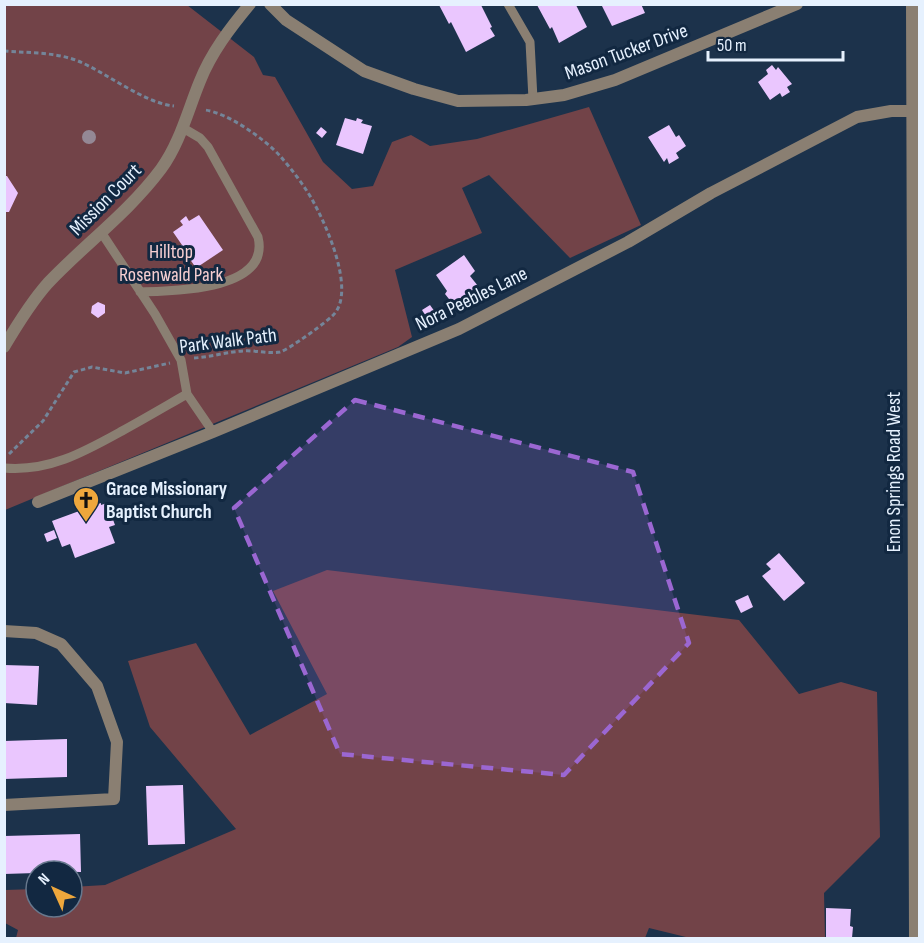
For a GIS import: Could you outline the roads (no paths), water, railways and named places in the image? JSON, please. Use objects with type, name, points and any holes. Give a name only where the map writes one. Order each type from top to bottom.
[{"type":"street","name":"Mission Court","points":[[4,347],[27,309],[47,284],[147,187],[163,166],[183,128],[201,80],[214,54],[250,4]]},
{"type":"street","name":"Mason Tucker Drive","points":[[270,4],[286,20],[364,71],[414,89],[458,101],[533,99],[564,95],[615,80],[797,4]]},
{"type":"street","name":"Enon Springs Road West","points":[[912,4],[911,111],[916,468],[915,939]]},
{"type":"street","name":"Nora Peebles Lane","points":[[38,502],[459,329],[628,242],[711,193],[856,117],[891,111],[911,111]]},
{"type":"street","points":[[4,631],[36,633],[61,644],[97,686],[117,742],[114,800],[4,805]]},
{"type":"lane","points":[[508,4],[530,42],[533,99]]},
{"type":"lane","points":[[140,292],[175,291],[222,284],[242,273],[253,263],[259,253],[258,237],[208,147],[200,138],[183,128]]},
{"type":"lane","points":[[101,232],[155,314],[181,360],[188,394],[213,432]]},
{"type":"lane","points":[[4,468],[37,468],[61,462],[85,452],[188,394]]},
{"type":"place","name":"Grace Missionary Baptist Church","points":[[86,523]]},
{"type":"park label","name":"Hilltop Rosenwald Park","points":[[171,262]]}]
